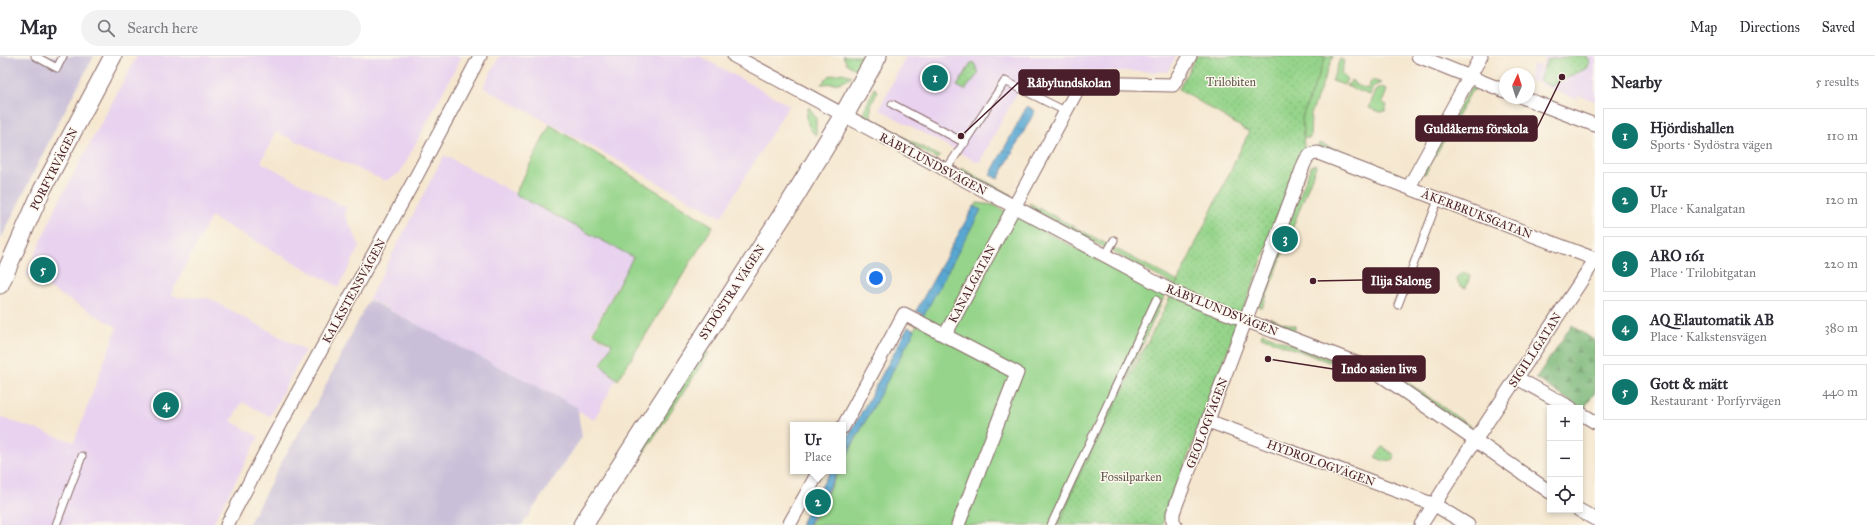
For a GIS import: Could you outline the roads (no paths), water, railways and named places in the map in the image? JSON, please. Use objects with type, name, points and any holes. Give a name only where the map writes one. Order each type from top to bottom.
[{"type":"main road","name":"SYDÖSTRA VÄGEN","points":[[582,525],[791,202],[844,115],[877,56]]},
{"type":"street","name":"PORFYRVÄGEN","points":[[0,286],[42,190],[113,56]]},
{"type":"street","name":"KALKSTENSVÄGEN","points":[[227,525],[480,56]]},
{"type":"street","name":"RÅBYLUNDSVÄGEN","points":[[734,56],[1177,294],[1372,369],[1547,490]]},
{"type":"street","name":"KANALGATAN","points":[[846,422],[904,314],[940,333],[1014,207],[1081,83],[1173,85],[1190,56]]},
{"type":"street","points":[[1418,56],[1499,89]]},
{"type":"street","name":"ÅKERBRUKSGATAN","points":[[1481,56],[1409,186],[1438,200],[1595,260]]},
{"type":"street","points":[[1535,102],[1595,125]]},
{"type":"street","name":"GEOLOGVÄGEN","points":[[1175,525],[1173,521],[1173,514],[1307,156],[1312,153],[1318,153],[1409,186]]},
{"type":"street","name":"SIGILLGATAN","points":[[1421,525],[1595,260]]},
{"type":"street","points":[[940,333],[1017,373],[958,525]]},
{"type":"street","points":[[1517,378],[1566,405]]},
{"type":"street","points":[[1583,415],[1595,422]]},
{"type":"street","name":"HYDROLOGVÄGEN","points":[[1208,421],[1435,505],[1468,525]]},
{"type":"street","points":[[789,525],[817,474]]},
{"type":"street","points":[[1583,512],[1595,520]]},
{"type":"lane","points":[[34,56],[57,68],[63,56]]},
{"type":"lane","points":[[946,170],[966,143],[1005,81],[1065,111]]},
{"type":"lane","points":[[892,104],[966,143]]},
{"type":"lane","points":[[1398,305],[1438,200]]},
{"type":"lane","points":[[1105,256],[1114,240]]},
{"type":"lane","points":[[1051,525],[1156,300]]},
{"type":"lane","points":[[56,525],[82,456]]},
{"type":"water","points":[[1027,106],[1035,111],[998,179],[990,175]]},
{"type":"water","points":[[974,206],[981,210],[924,315],[916,311]]},
{"type":"water","points":[[908,327],[915,330],[846,456],[846,441]]},
{"type":"water","points":[[828,474],[836,474],[808,525],[800,525]]},
{"type":"place","name":"Guldåkerns förskola","points":[[1562,77]]},
{"type":"place","name":"Hjördishallen","points":[[935,78]]},
{"type":"place","name":"Råbylundskolan","points":[[961,136]]},
{"type":"place","name":"ARO 161","points":[[1285,239]]},
{"type":"place","name":"Gott & mätt","points":[[43,270]]},
{"type":"place","name":"Ilija Salong","points":[[1313,281]]},
{"type":"place","name":"Indo asien livs","points":[[1268,359]]},
{"type":"place","name":"AQ Elautomatik AB","points":[[166,405]]},
{"type":"place","name":"Ur","points":[[818,502]]},
{"type":"park label","name":"Trilobiten","points":[[1231,82]]},
{"type":"park label","name":"Fossilparken","points":[[1131,477]]}]
